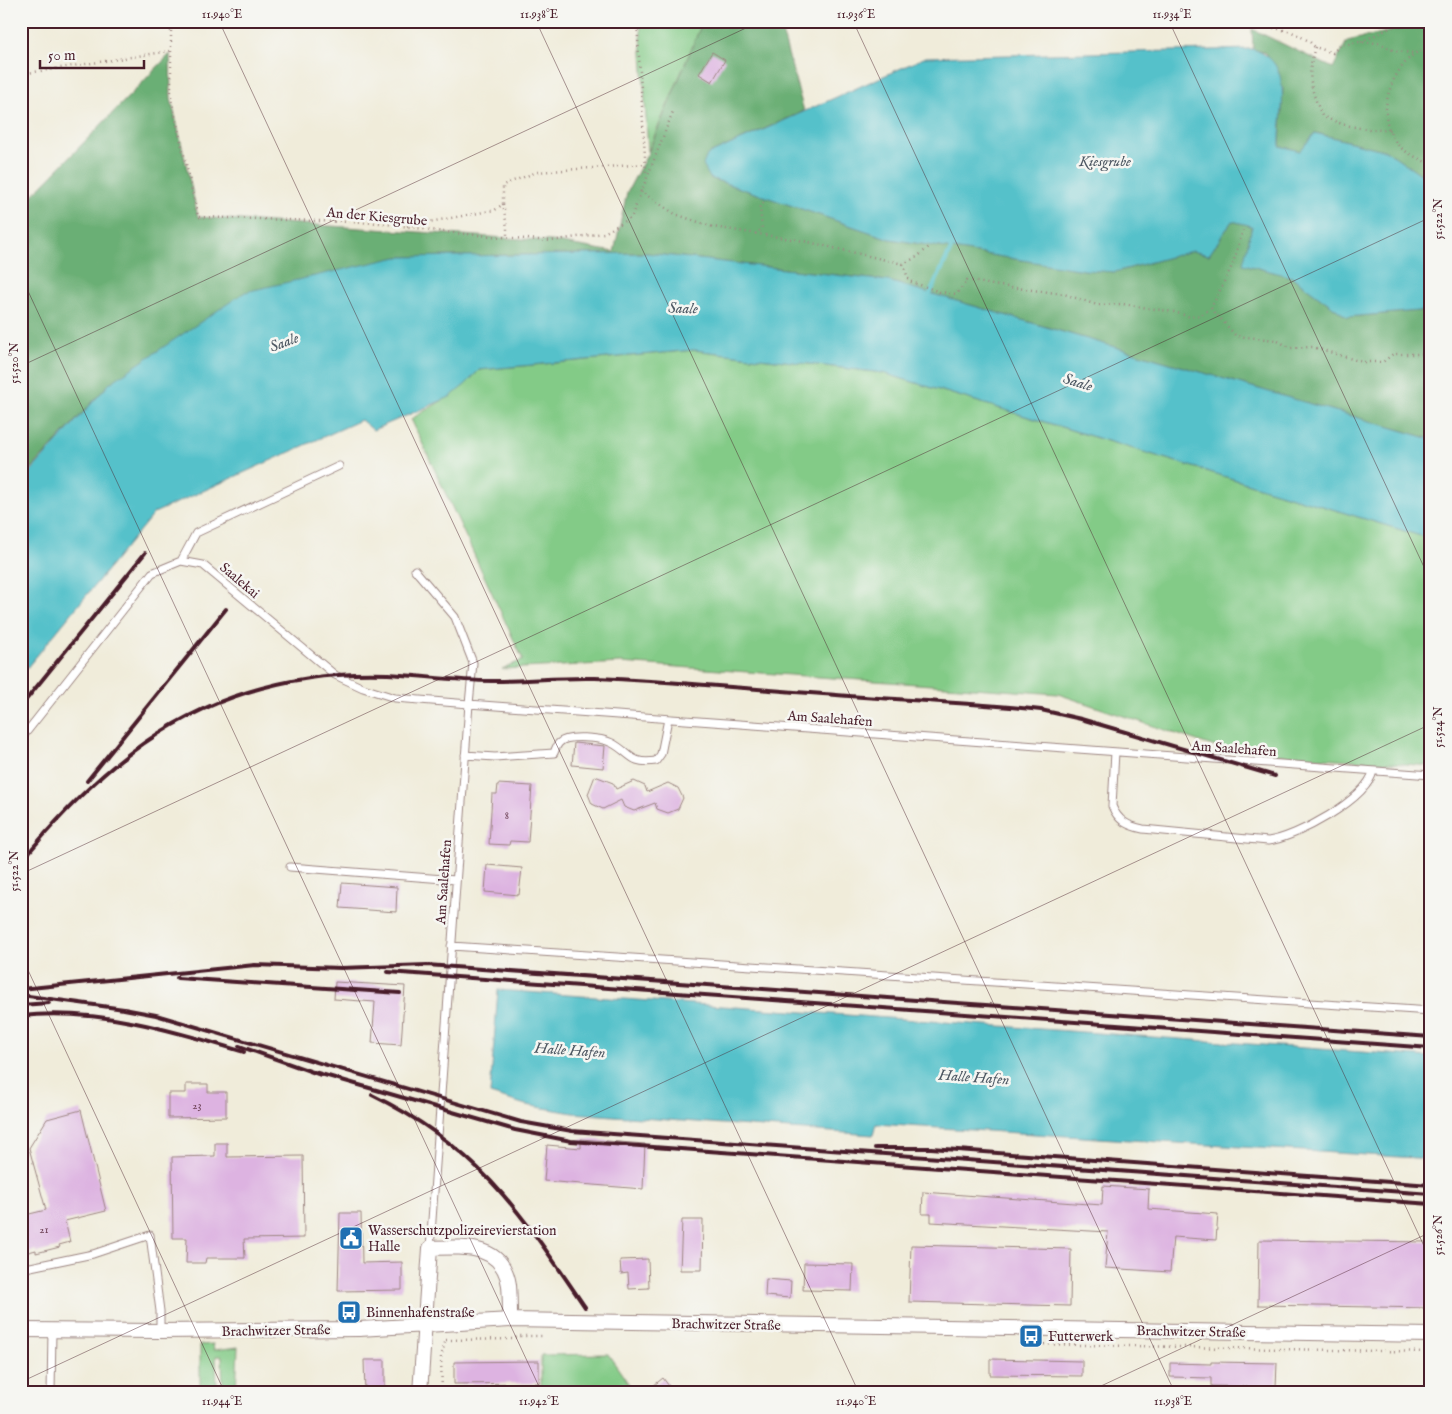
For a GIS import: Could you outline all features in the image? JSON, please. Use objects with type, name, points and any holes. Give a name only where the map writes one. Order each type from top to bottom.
[{"type":"street","points":[[420,1393],[430,1248],[473,1248],[482,1250],[491,1256],[506,1274],[509,1284],[510,1320]]},
{"type":"street","name":"Brachwitzer Straße","points":[[21,1330],[160,1332],[359,1328],[510,1320],[1431,1335]]},
{"type":"lane","points":[[21,739],[152,573],[181,561],[196,533],[339,466]]},
{"type":"lane","name":"Saalekai","points":[[181,561],[202,565],[316,660],[342,678],[363,688],[395,698],[469,704]]},
{"type":"lane","points":[[415,570],[455,617],[473,663],[469,704]]},
{"type":"lane","name":"Am Saalehafen","points":[[430,1248],[469,704],[1431,775]]},
{"type":"lane","points":[[465,755],[495,757],[554,753],[560,743],[568,738],[588,738],[611,742],[626,756],[644,763],[656,761],[662,754],[668,719]]},
{"type":"lane","points":[[1115,752],[1112,806],[1115,813],[1125,823],[1143,829],[1268,841],[1286,838],[1310,827],[1361,790],[1370,781],[1373,771]]},
{"type":"lane","points":[[290,867],[456,880]]},
{"type":"lane","points":[[451,946],[1431,1011]]},
{"type":"lane","points":[[21,1269],[93,1254],[150,1235],[160,1311],[160,1332]]},
{"type":"lane","points":[[51,1393],[52,1331]]},
{"type":"path","name":"An der Kiesgrube","points":[[171,21],[171,98],[198,217],[379,223],[507,238],[550,241],[604,233],[631,218],[640,190],[674,109]]},
{"type":"path","points":[[637,21],[646,176]]},
{"type":"path","points":[[1244,21],[1292,32],[1316,47],[1333,52],[1340,45],[1360,42],[1379,43],[1394,51],[1414,54],[1431,49]]},
{"type":"path","points":[[1360,42],[1404,21]]},
{"type":"path","points":[[1316,47],[1309,66],[1310,86],[1322,116],[1340,124],[1364,130],[1390,130]]},
{"type":"path","points":[[21,74],[170,51]]},
{"type":"path","points":[[1414,54],[1398,74],[1387,95],[1385,119],[1398,145],[1431,165]]},
{"type":"path","points":[[507,238],[508,227],[503,204],[503,185],[537,172],[646,164]]},
{"type":"path","points":[[640,190],[675,214],[713,227],[804,241],[903,264],[917,257],[929,247]]},
{"type":"path","points":[[755,234],[762,229],[760,207],[764,202]]},
{"type":"path","points":[[405,226],[495,210],[503,204]]},
{"type":"path","points":[[903,264],[909,281],[935,291],[957,294],[968,280],[1064,294],[1097,304],[1123,304],[1174,312],[1190,318],[1201,315],[1211,308],[1233,264],[1243,230]]},
{"type":"path","points":[[1211,308],[1236,336],[1276,340],[1291,348],[1313,347],[1369,362],[1383,362],[1393,354],[1431,354]]},
{"type":"path","points":[[442,1393],[441,1357],[446,1340],[447,1322]]},
{"type":"path","points":[[446,1340],[513,1339],[519,1336],[548,1336]]},
{"type":"path","points":[[1031,1344],[1431,1352]]},
{"type":"green space","points":[[640,21],[703,21],[648,151]]},
{"type":"green space","points":[[703,21],[779,21],[804,111],[707,155],[710,178],[890,239],[1085,270],[1115,272],[1192,251],[1209,255],[1232,221],[1252,226],[1244,264],[1292,277],[1347,317],[1431,310],[1431,439],[888,281],[647,253],[397,257],[110,383],[21,480],[21,207],[170,54],[171,98],[198,217],[551,241],[614,252],[627,192],[648,153]]},
{"type":"green space","points":[[1431,22],[1431,181],[1387,151],[1316,133],[1300,151],[1280,146],[1283,89],[1266,53],[1253,49],[1252,29],[1333,68],[1347,41]]},
{"type":"green space","points":[[694,350],[883,373],[1431,539],[1431,766],[1227,751],[1058,694],[621,663],[502,669],[523,660],[411,419],[456,391],[479,370]]},
{"type":"green space","points":[[213,1344],[214,1350],[238,1347],[236,1393],[223,1393],[222,1356],[216,1356],[217,1393],[200,1393],[200,1345]]},
{"type":"green space","points":[[608,1354],[635,1393],[541,1393],[541,1355]]},
{"type":"water","name":"Kiesgrube","points":[[1253,49],[1266,56],[1275,65],[1280,77],[1282,104],[1280,146],[1300,151],[1315,133],[1387,151],[1431,181],[1431,310],[1347,317],[1292,277],[1243,264],[1252,226],[1232,221],[1209,255],[1192,251],[1115,272],[1084,270],[890,239],[710,178],[703,165],[707,155],[926,57]]},
{"type":"water","name":"Saale","points":[[647,253],[888,281],[1431,439],[1431,539],[883,373],[694,350],[479,370],[450,397],[373,430],[361,420],[154,513],[21,675],[21,482],[110,383],[245,292],[397,257]]},
{"type":"water","name":"Halle Hafen","points":[[498,990],[1431,1057],[1431,1159],[876,1124],[873,1135],[573,1113],[526,1105],[490,1094]]},
{"type":"building","points":[[712,52],[725,60],[712,82],[699,74]]},
{"type":"building","points":[[574,743],[605,746],[603,768],[572,765]]},
{"type":"building","points":[[595,776],[613,783],[616,789],[634,781],[645,786],[647,792],[668,783],[678,788],[683,798],[678,809],[668,813],[657,809],[655,803],[634,811],[624,807],[621,800],[603,809],[592,804],[588,794]]},
{"type":"building","points":[[498,784],[532,786],[528,842],[510,841],[509,845],[489,844],[492,794],[497,794]]},
{"type":"building","points":[[487,865],[522,868],[519,895],[485,892]]},
{"type":"building","points":[[342,883],[397,887],[396,912],[340,908]]},
{"type":"building","points":[[335,982],[405,986],[401,1045],[372,1043],[375,1002],[334,999]]},
{"type":"building","points":[[186,1084],[208,1084],[208,1092],[226,1092],[226,1117],[168,1118],[168,1093],[186,1093]]},
{"type":"building","points":[[81,1110],[106,1211],[65,1221],[70,1242],[59,1245],[60,1247],[36,1253],[36,1250],[21,1254],[21,1216],[46,1210],[29,1148],[47,1119]]},
{"type":"building","points":[[581,1139],[645,1144],[643,1189],[544,1181],[547,1145],[581,1148]]},
{"type":"building","points":[[215,1143],[227,1143],[227,1157],[303,1156],[304,1238],[244,1239],[245,1258],[206,1258],[205,1263],[186,1263],[187,1238],[173,1238],[172,1157],[215,1156]]},
{"type":"building","points":[[1103,1186],[1149,1189],[1148,1209],[1218,1214],[1216,1240],[1173,1237],[1170,1272],[1105,1268],[1108,1232],[931,1222],[931,1214],[922,1214],[923,1192],[1102,1205]]},
{"type":"building","name":"Wasserschutzpolizeirevierstation Halle","points":[[340,1213],[361,1213],[362,1263],[402,1262],[402,1290],[338,1291]]},
{"type":"building","points":[[682,1220],[703,1220],[702,1270],[680,1270]]},
{"type":"building","points":[[1259,1240],[1431,1242],[1431,1308],[1258,1305]]},
{"type":"building","points":[[911,1245],[1071,1249],[1070,1306],[909,1302]]},
{"type":"building","points":[[648,1259],[649,1288],[629,1289],[628,1273],[621,1274],[620,1260]]},
{"type":"building","points":[[804,1263],[853,1264],[852,1291],[803,1290]]},
{"type":"building","points":[[766,1279],[791,1281],[790,1298],[765,1296]]},
{"type":"building","points":[[990,1359],[1082,1361],[1082,1376],[990,1375]]},
{"type":"building","points":[[364,1360],[385,1360],[385,1393],[365,1393]]},
{"type":"building","points":[[539,1361],[539,1383],[454,1384],[454,1362]]},
{"type":"building","points":[[1211,1362],[1277,1363],[1276,1387],[1211,1386],[1211,1378],[1170,1377],[1170,1363],[1211,1364]]},
{"type":"building","points":[[663,1378],[674,1393],[658,1393],[653,1386]]},
{"type":"waterway","points":[[928,298],[951,249]]},
{"type":"railway","points":[[21,706],[145,553]]},
{"type":"railway","points":[[87,781],[226,609]]},
{"type":"railway","points":[[21,862],[90,787],[116,764],[171,726],[201,710],[252,691],[290,681],[349,674],[388,674],[479,681],[582,678],[624,679],[1041,710],[1081,719],[1275,776]]},
{"type":"railway","points":[[21,989],[255,965],[341,968],[427,965],[1431,1037]]},
{"type":"railway","points":[[388,972],[1431,1048]]},
{"type":"railway","points":[[177,978],[400,993]]},
{"type":"railway","points":[[21,995],[156,1015],[521,1122],[572,1131],[1431,1194]]},
{"type":"railway","points":[[21,1005],[49,1003]]},
{"type":"railway","points":[[21,1016],[50,1014],[107,1018],[162,1029],[244,1052]]},
{"type":"railway","points":[[239,1046],[321,1075]]},
{"type":"railway","points":[[314,1072],[515,1130],[571,1141],[1431,1204]]},
{"type":"railway","points":[[372,1095],[409,1115],[470,1160],[518,1212],[585,1307]]},
{"type":"railway","points":[[875,1148],[931,1148],[1431,1185]]},
{"type":"place","name":"Wasserschutzpolizeirevierstation Halle","points":[[351,1238]]},
{"type":"place","name":"Binnenhafenstraße","points":[[349,1312]]},
{"type":"place","name":"Futterwerk","points":[[1031,1336]]}]
